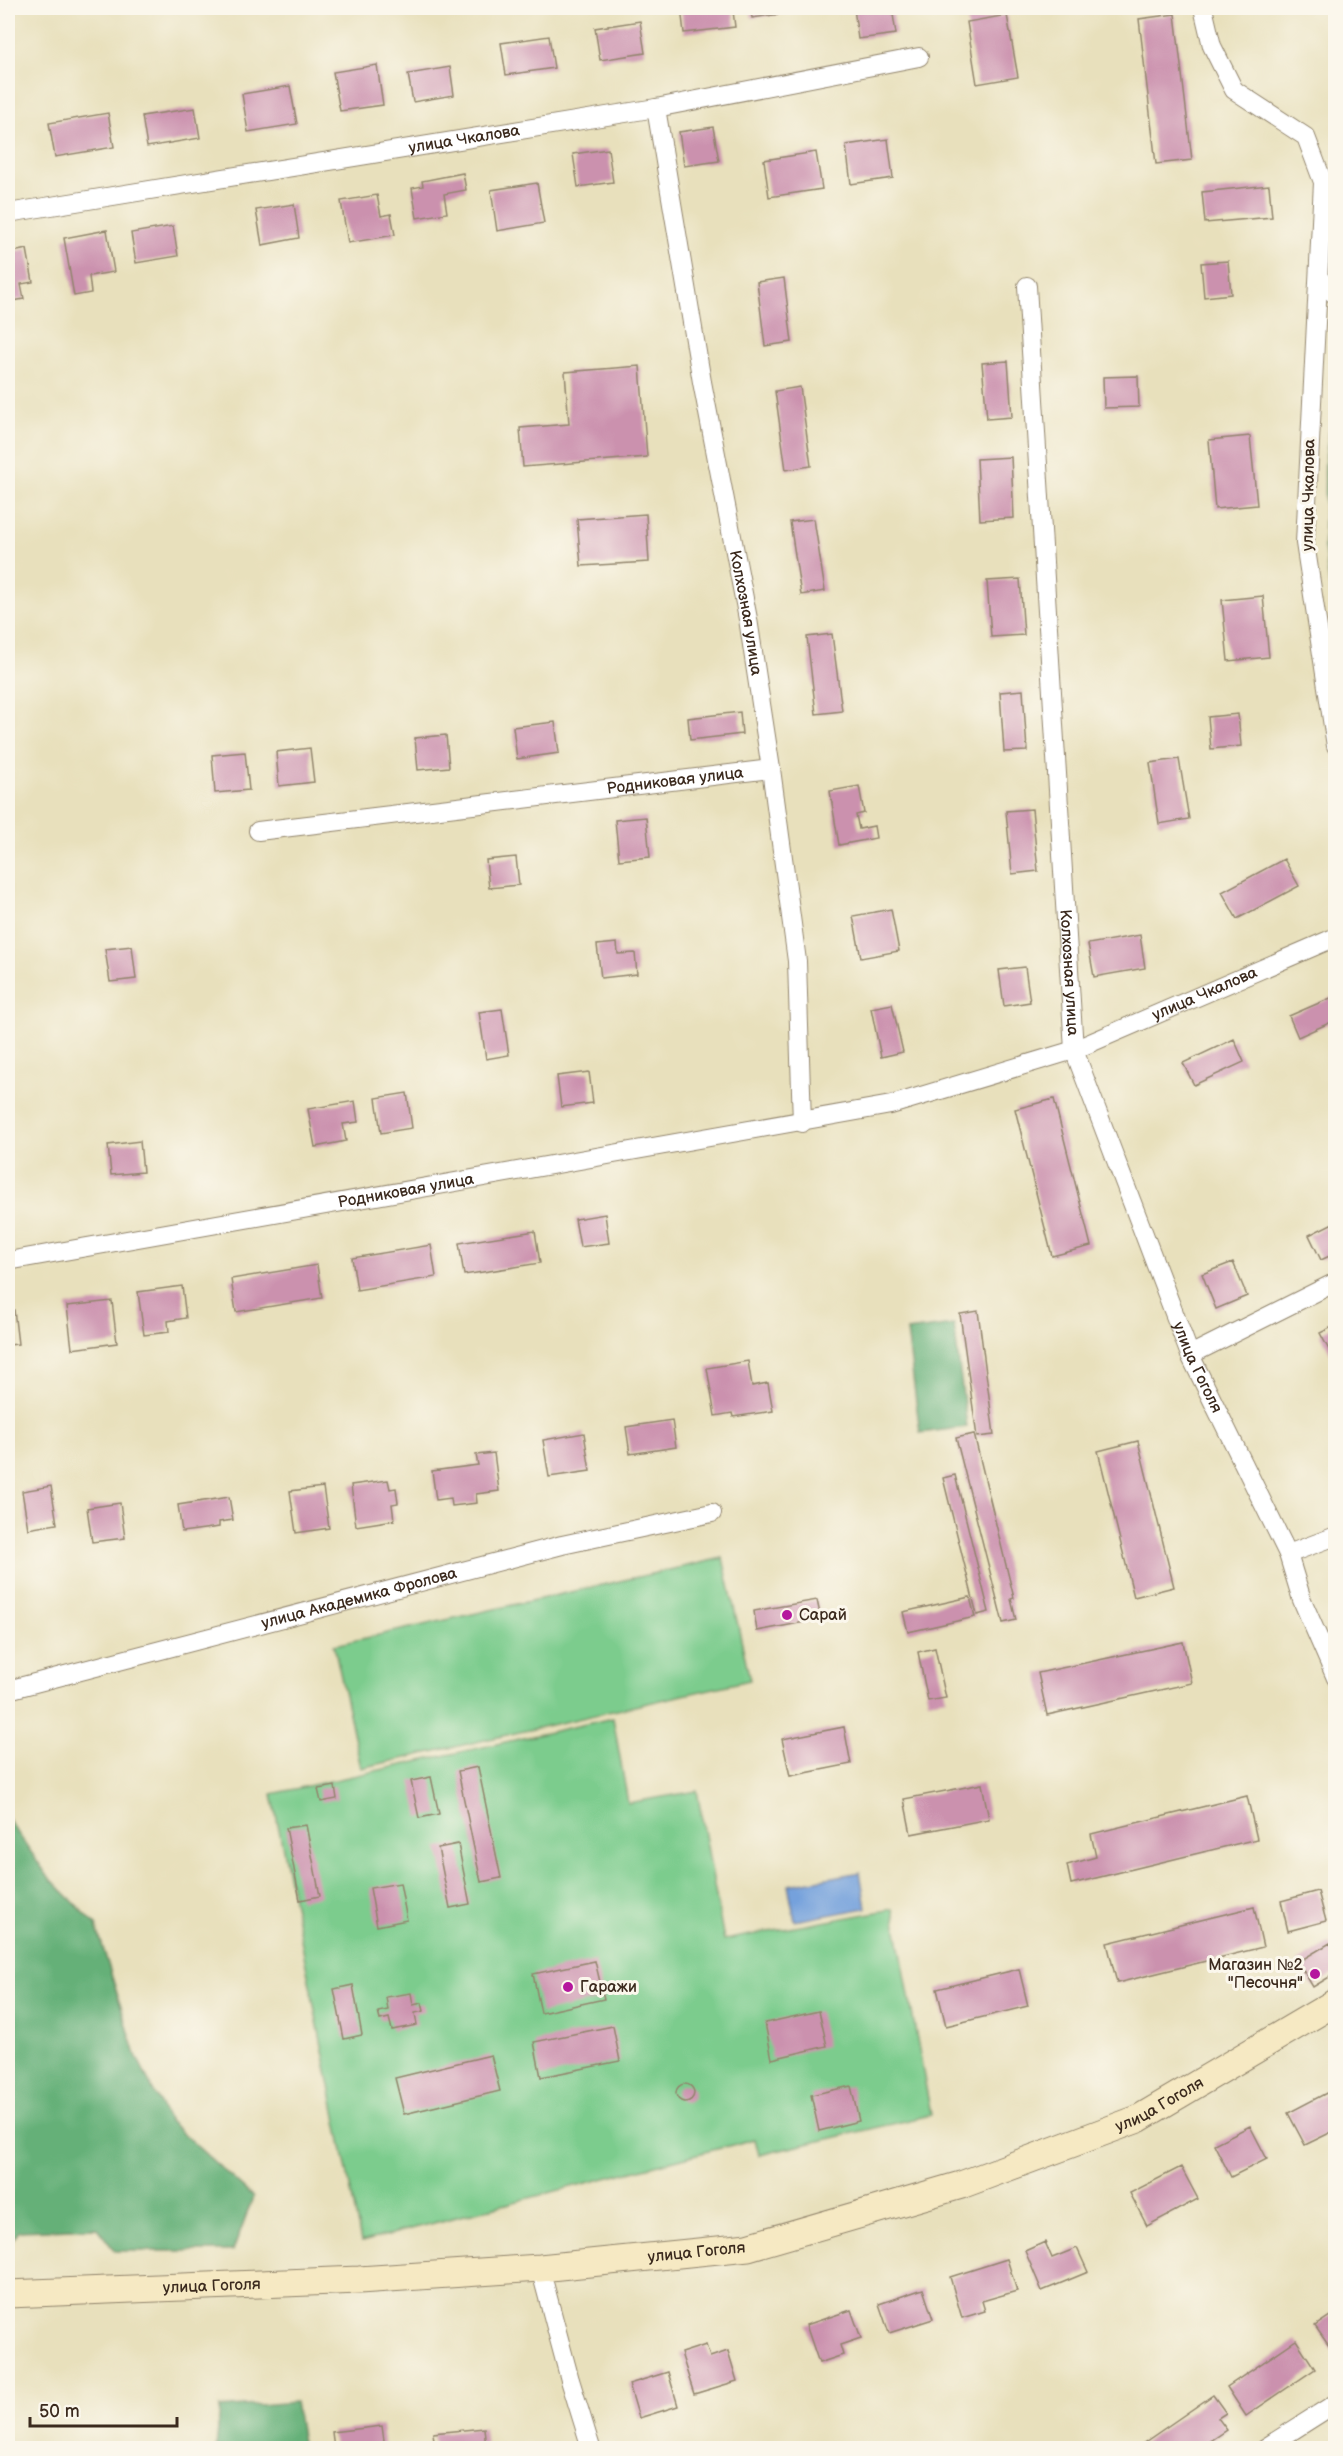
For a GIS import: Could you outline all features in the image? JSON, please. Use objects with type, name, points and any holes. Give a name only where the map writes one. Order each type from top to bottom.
[{"type":"main road","name":"улица Гоголя","points":[[8,2294],[359,2280],[540,2268],[748,2247],[961,2185],[1138,2119],[1335,2002]]},
{"type":"street","name":"улица Чкалова","points":[[1203,8],[1212,46],[1234,90],[1306,137],[1323,182],[1305,543],[1335,746]]},
{"type":"street","name":"улица Чкалова","points":[[8,213],[656,108],[919,57]]},
{"type":"street","name":"Колхозная улица","points":[[656,108],[702,382],[748,619],[771,769],[797,961],[802,1123]]},
{"type":"street","points":[[1319,279],[1335,296]]},
{"type":"street","name":"Колхозная улица","points":[[1027,286],[1074,1050]]},
{"type":"street","name":"Родниковая улица","points":[[258,831],[771,769]]},
{"type":"street","name":"улица Чкалова","points":[[802,1123],[891,1105],[1074,1050],[1335,937]]},
{"type":"street","name":"улица Гоголя","points":[[1074,1050],[1190,1355],[1288,1554],[1302,1600],[1335,1677]]},
{"type":"street","name":"Родниковая улица","points":[[8,1261],[775,1125],[802,1123]]},
{"type":"street","points":[[1190,1355],[1335,1281]]},
{"type":"street","name":"улица Академика Фролова","points":[[8,1690],[562,1545],[712,1513]]},
{"type":"street","points":[[1288,1554],[1335,1536]]},
{"type":"street","points":[[540,2268],[591,2448]]},
{"type":"street","points":[[1265,2448],[1335,2403]]},
{"type":"green space","points":[[1335,395],[1335,624],[1324,546],[1325,460]]},
{"type":"green space","points":[[954,1325],[967,1427],[920,1433],[907,1331]]},
{"type":"green space","points":[[723,1558],[750,1680],[361,1768],[334,1645]]},
{"type":"green space","points":[[613,1718],[628,1803],[697,1791],[724,1940],[893,1909],[931,2115],[759,2155],[755,2139],[361,2242],[272,1794]]},
{"type":"green space","points":[[8,1819],[47,1875],[96,1925],[136,2055],[168,2120],[253,2197],[233,2251],[115,2251],[97,2228],[19,2231],[8,2247]]},
{"type":"green space","points":[[295,2402],[303,2448],[216,2448],[220,2408]]},
{"type":"water","points":[[860,1872],[866,1908],[795,1921],[788,1885]]},
{"type":"building","points":[[681,8],[748,9],[733,11],[735,27],[684,33]]},
{"type":"building","points":[[750,8],[779,8],[780,14],[752,18]]},
{"type":"building","points":[[854,8],[892,8],[896,34],[858,39]]},
{"type":"building","points":[[1175,14],[1192,160],[1156,164],[1139,19]]},
{"type":"building","points":[[1007,15],[1018,77],[977,84],[967,22]]},
{"type":"building","points":[[640,21],[645,53],[600,60],[595,28]]},
{"type":"building","points":[[549,36],[554,68],[506,75],[501,43]]},
{"type":"building","points":[[377,65],[383,105],[340,111],[333,72]]},
{"type":"building","points":[[450,67],[454,95],[413,102],[408,74]]},
{"type":"building","points":[[290,86],[297,124],[248,132],[242,94]]},
{"type":"building","points":[[195,108],[200,138],[147,147],[142,116]]},
{"type":"building","points":[[108,113],[114,147],[55,157],[49,123]]},
{"type":"building","points":[[713,127],[719,161],[684,166],[679,132]]},
{"type":"building","points":[[888,139],[893,178],[851,184],[846,145]]},
{"type":"building","points":[[8,143],[12,164],[8,164]]},
{"type":"building","points":[[608,149],[613,182],[578,187],[573,154]]},
{"type":"building","points":[[816,152],[822,189],[769,197],[764,160]]},
{"type":"building","points":[[463,173],[466,190],[444,194],[447,213],[417,218],[412,188],[423,186],[422,181]]},
{"type":"building","points":[[537,183],[544,223],[497,231],[491,190]]},
{"type":"building","points":[[1269,185],[1272,217],[1205,223],[1202,192]]},
{"type":"building","points":[[377,195],[381,216],[391,214],[395,235],[348,243],[341,201]]},
{"type":"building","points":[[294,204],[299,238],[262,245],[256,210]]},
{"type":"building","points":[[173,226],[178,256],[136,263],[131,233]]},
{"type":"building","points":[[107,230],[114,272],[89,276],[91,293],[74,296],[64,238]]},
{"type":"building","points":[[27,249],[33,282],[21,284],[24,299],[8,302],[8,253]]},
{"type":"building","points":[[1228,261],[1231,294],[1204,297],[1201,263]]},
{"type":"building","points":[[784,278],[792,342],[765,346],[757,282]]},
{"type":"building","points":[[1008,361],[1012,417],[987,419],[982,363]]},
{"type":"building","points":[[640,366],[647,457],[523,467],[520,428],[569,424],[565,372]]},
{"type":"building","points":[[1138,376],[1139,407],[1104,408],[1103,377]]},
{"type":"building","points":[[800,387],[811,466],[786,470],[775,391]]},
{"type":"building","points":[[1250,436],[1257,505],[1215,509],[1209,440]]},
{"type":"building","points":[[1011,457],[1014,518],[980,520],[977,459]]},
{"type":"building","points":[[646,514],[649,562],[581,566],[577,519]]},
{"type":"building","points":[[814,519],[825,591],[801,595],[790,522]]},
{"type":"building","points":[[1020,579],[1024,635],[991,637],[987,581]]},
{"type":"building","points":[[1263,596],[1269,657],[1228,661],[1222,600]]},
{"type":"building","points":[[832,634],[842,711],[816,714],[807,637]]},
{"type":"building","points":[[1023,690],[1027,751],[1004,752],[1000,692]]},
{"type":"building","points":[[740,712],[742,734],[690,740],[688,718]]},
{"type":"building","points":[[1238,714],[1241,746],[1211,749],[1208,717]]},
{"type":"building","points":[[555,722],[559,753],[517,759],[513,727]]},
{"type":"building","points":[[446,735],[449,767],[418,770],[415,738]]},
{"type":"building","points":[[310,748],[314,782],[279,786],[276,752]]},
{"type":"building","points":[[245,752],[249,790],[215,793],[212,755]]},
{"type":"building","points":[[1179,759],[1189,819],[1159,824],[1150,763]]},
{"type":"building","points":[[859,786],[864,813],[856,815],[859,829],[874,826],[876,838],[839,845],[830,791]]},
{"type":"building","points":[[1032,809],[1038,871],[1012,874],[1006,811]]},
{"type":"building","points":[[646,817],[650,857],[619,860],[615,820]]},
{"type":"building","points":[[516,857],[519,885],[489,888],[486,860]]},
{"type":"building","points":[[1284,859],[1299,886],[1237,919],[1222,892]]},
{"type":"building","points":[[891,909],[899,951],[861,958],[853,916]]},
{"type":"building","points":[[1140,935],[1145,968],[1094,977],[1088,944]]},
{"type":"building","points":[[617,943],[618,954],[635,953],[637,974],[601,978],[597,945]]},
{"type":"building","points":[[132,946],[136,979],[110,982],[105,949]]},
{"type":"building","points":[[1025,967],[1030,1002],[1004,1006],[999,970]]},
{"type":"building","points":[[1333,997],[1336,1003],[1336,1020],[1298,1037],[1289,1016]]},
{"type":"building","points":[[892,1004],[903,1052],[881,1057],[871,1008]]},
{"type":"building","points":[[502,1009],[509,1055],[486,1059],[479,1012]]},
{"type":"building","points":[[1234,1039],[1244,1062],[1194,1085],[1183,1063]]},
{"type":"building","points":[[589,1072],[593,1103],[561,1107],[557,1076]]},
{"type":"building","points":[[407,1093],[412,1128],[381,1133],[376,1098]]},
{"type":"building","points":[[1054,1099],[1091,1246],[1052,1256],[1015,1109]]},
{"type":"building","points":[[355,1101],[358,1122],[343,1124],[346,1141],[315,1147],[308,1109]]},
{"type":"building","points":[[140,1141],[143,1172],[111,1175],[108,1145]]},
{"type":"building","points":[[605,1214],[609,1243],[580,1247],[575,1219]]},
{"type":"building","points":[[1333,1223],[1336,1228],[1336,1253],[1321,1260],[1309,1235]]},
{"type":"building","points":[[535,1231],[540,1263],[464,1275],[459,1243]]},
{"type":"building","points":[[431,1245],[436,1277],[357,1290],[352,1258]]},
{"type":"building","points":[[1233,1262],[1247,1296],[1216,1309],[1202,1274]]},
{"type":"building","points":[[317,1265],[322,1298],[236,1312],[231,1279]]},
{"type":"building","points":[[182,1286],[186,1318],[168,1321],[169,1332],[144,1335],[138,1292]]},
{"type":"building","points":[[112,1301],[117,1343],[72,1349],[67,1306]]},
{"type":"building","points":[[8,1310],[14,1310],[18,1344],[8,1345]]},
{"type":"building","points":[[978,1311],[994,1435],[977,1437],[960,1314]]},
{"type":"building","points":[[1336,1325],[1336,1363],[1320,1333]]},
{"type":"building","points":[[748,1361],[752,1386],[768,1383],[773,1411],[733,1417],[732,1413],[715,1416],[707,1368]]},
{"type":"building","points":[[672,1420],[676,1447],[630,1454],[626,1427]]},
{"type":"building","points":[[584,1433],[590,1471],[549,1477],[543,1440]]},
{"type":"building","points":[[974,1434],[1014,1598],[1011,1599],[1016,1620],[1003,1623],[956,1438]]},
{"type":"building","points":[[1138,1441],[1174,1587],[1134,1597],[1098,1451]]},
{"type":"building","points":[[494,1453],[499,1491],[476,1494],[477,1503],[452,1506],[451,1498],[436,1500],[432,1471],[478,1465],[476,1455]]},
{"type":"building","points":[[955,1475],[989,1612],[977,1615],[943,1478]]},
{"type":"building","points":[[388,1480],[390,1489],[396,1488],[398,1503],[392,1504],[394,1520],[356,1526],[351,1485]]},
{"type":"building","points":[[51,1486],[57,1524],[28,1529],[22,1491]]},
{"type":"building","points":[[323,1487],[329,1528],[296,1533],[290,1491]]},
{"type":"building","points":[[229,1497],[233,1520],[219,1522],[219,1527],[182,1532],[178,1505]]},
{"type":"building","points":[[120,1503],[125,1538],[92,1542],[87,1508]]},
{"type":"building","points":[[970,1597],[975,1617],[908,1632],[903,1612]]},
{"type":"building","name":"Сарай","points":[[817,1600],[821,1619],[757,1631],[754,1611]]},
{"type":"building","points":[[1183,1642],[1192,1683],[1047,1715],[1038,1673]]},
{"type":"building","points":[[935,1648],[946,1698],[928,1701],[918,1652]]},
{"type":"building","points":[[844,1727],[851,1764],[790,1776],[782,1739]]},
{"type":"building","points":[[478,1767],[501,1878],[481,1882],[458,1771]]},
{"type":"building","points":[[431,1777],[439,1814],[419,1818],[411,1781]]},
{"type":"building","points":[[982,1784],[989,1819],[911,1834],[904,1799]]},
{"type":"building","points":[[335,1786],[337,1799],[321,1802],[318,1789]]},
{"type":"building","points":[[1247,1796],[1257,1839],[1071,1884],[1067,1865],[1096,1857],[1091,1834]]},
{"type":"building","points":[[306,1825],[320,1896],[300,1900],[286,1828]]},
{"type":"building","points":[[458,1844],[470,1904],[450,1908],[438,1848]]},
{"type":"building","points":[[400,1883],[407,1920],[377,1926],[370,1888]]},
{"type":"building","points":[[1318,1891],[1326,1921],[1288,1931],[1281,1901]]},
{"type":"building","points":[[1254,1907],[1263,1947],[1117,1983],[1107,1943]]},
{"type":"building","points":[[1330,1943],[1336,1952],[1336,1973],[1313,1987],[1298,1962]]},
{"type":"building","name":"Гаражи","points":[[595,1961],[604,1999],[541,2013],[533,1974]]},
{"type":"building","points":[[1019,1969],[1028,2006],[946,2026],[937,1989]]},
{"type":"building","points":[[353,1985],[362,2035],[344,2039],[334,1989]]},
{"type":"building","points":[[411,1993],[413,2005],[422,2003],[424,2011],[415,2013],[417,2025],[392,2030],[389,2018],[380,2020],[378,2012],[388,2010],[386,1997]]},
{"type":"building","points":[[819,2011],[827,2046],[772,2059],[765,2023]]},
{"type":"building","points":[[613,2026],[620,2061],[541,2077],[534,2042]]},
{"type":"building","points":[[491,2055],[500,2091],[404,2114],[395,2078]]},
{"type":"building","points":[[685,2084],[691,2087],[694,2093],[691,2099],[685,2102],[679,2099],[676,2093],[679,2087]]},
{"type":"building","points":[[851,2086],[859,2121],[819,2131],[811,2095]]},
{"type":"building","points":[[1336,2088],[1336,2108],[1332,2110],[1336,2117],[1336,2130],[1305,2145],[1288,2113]]},
{"type":"building","points":[[1250,2126],[1267,2159],[1231,2177],[1214,2144]]},
{"type":"building","points":[[1181,2167],[1198,2199],[1147,2226],[1130,2193]]},
{"type":"building","points":[[1045,2242],[1052,2258],[1077,2248],[1088,2272],[1042,2291],[1025,2251]]},
{"type":"building","points":[[1007,2259],[1017,2291],[982,2301],[985,2311],[962,2318],[950,2277]]},
{"type":"building","points":[[923,2289],[933,2319],[889,2333],[879,2304]]},
{"type":"building","points":[[851,2310],[861,2338],[840,2345],[843,2355],[819,2363],[806,2325]]},
{"type":"building","points":[[1336,2312],[1336,2356],[1315,2326]]},
{"type":"building","points":[[1296,2340],[1315,2369],[1246,2416],[1227,2387]]},
{"type":"building","points":[[706,2345],[710,2357],[728,2351],[737,2381],[694,2394],[681,2353]]},
{"type":"building","points":[[668,2372],[678,2406],[639,2418],[629,2384]]},
{"type":"building","points":[[1213,2395],[1226,2413],[1218,2418],[1227,2430],[1200,2448],[1141,2448],[1139,2446]]},
{"type":"building","points":[[382,2426],[385,2448],[334,2448],[332,2432]]},
{"type":"building","points":[[484,2428],[486,2448],[435,2448],[433,2433]]},
{"type":"place","name":"Сарай","points":[[787,1615]]},
{"type":"place","name":"Магазин №2 \"Песочня\"","points":[[1315,1974]]},
{"type":"place","name":"Гаражи","points":[[568,1987]]}]
